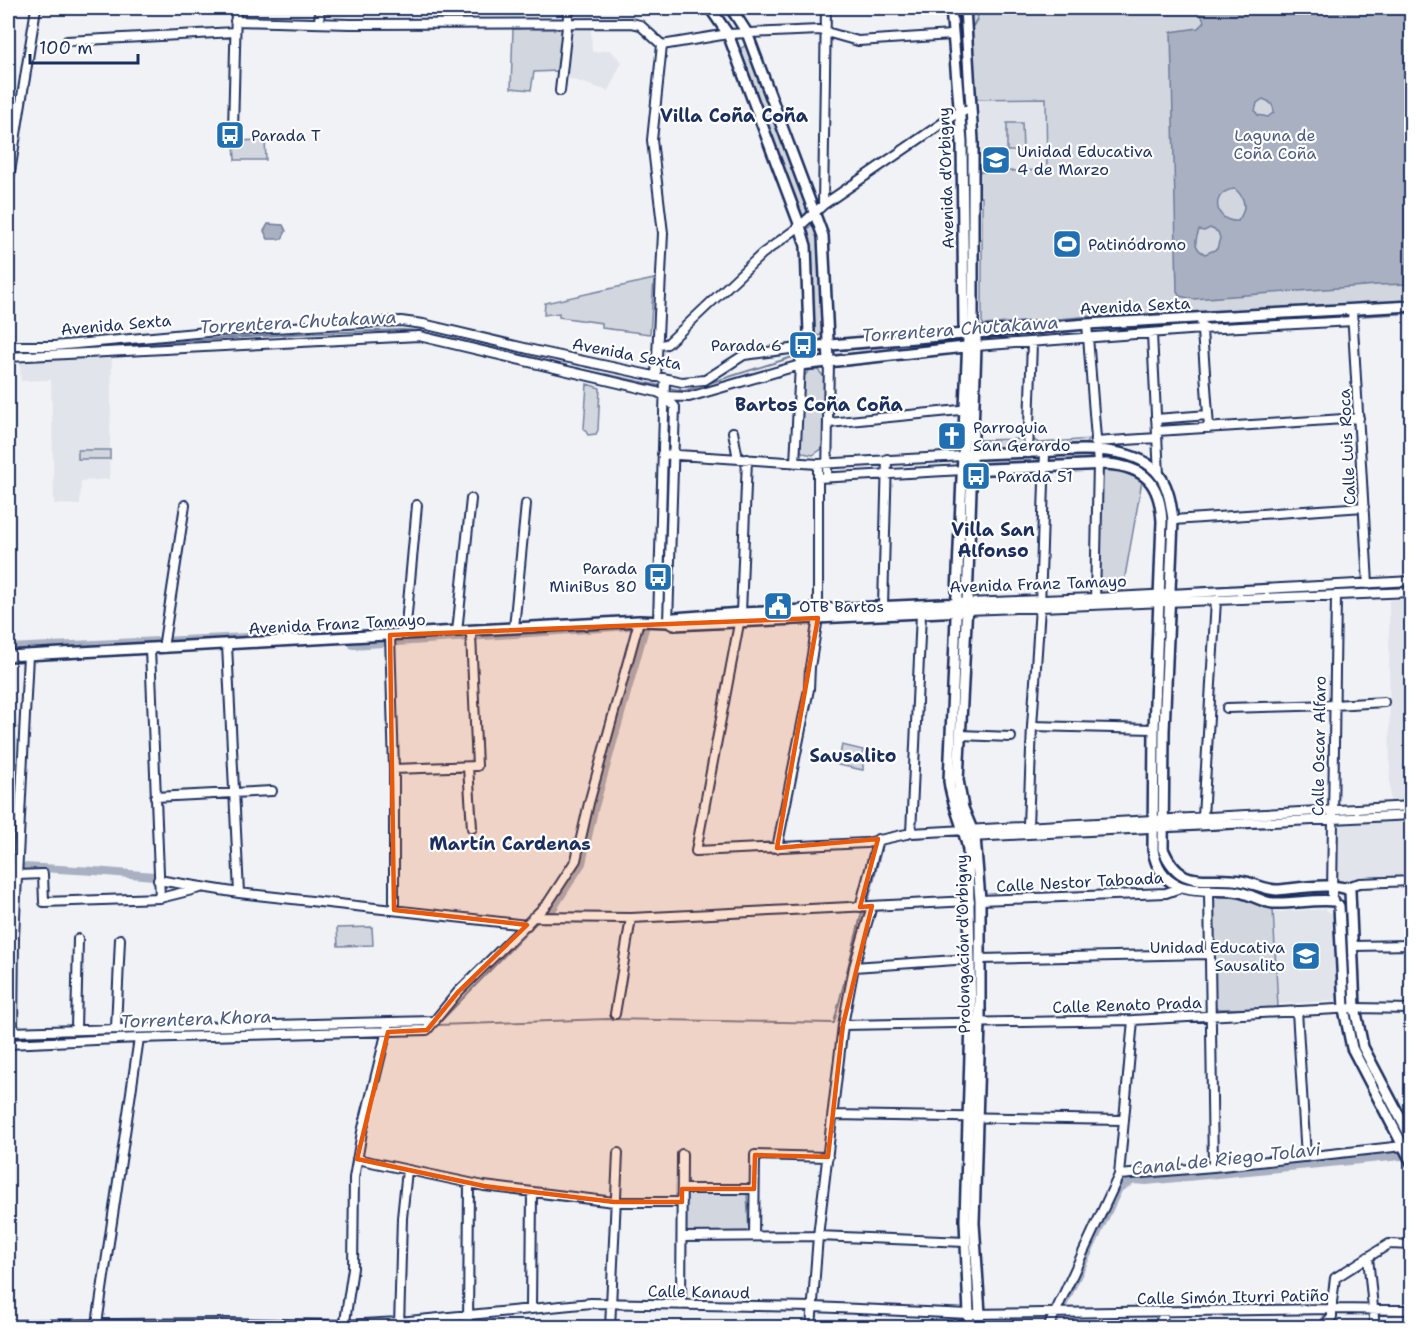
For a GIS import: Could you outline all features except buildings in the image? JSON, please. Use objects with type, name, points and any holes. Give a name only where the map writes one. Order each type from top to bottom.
[{"type":"main road","points":[[710,8],[728,34],[806,246],[809,333],[802,357]]},
{"type":"main road","points":[[731,8],[747,33],[823,236],[828,298],[829,353]]},
{"type":"main road","name":"Avenida d'Orbigny","points":[[951,8],[962,142],[971,341]]},
{"type":"main road","name":"Avenida d'Orbigny","points":[[965,8],[973,152],[971,341]]},
{"type":"main road","name":"Avenida Sexta","points":[[802,357],[971,341],[1412,306]]},
{"type":"main road","name":"Avenida Sexta","points":[[802,357],[971,341]]},
{"type":"main road","name":"Prolongación d'Orbigny","points":[[971,341],[962,607],[959,790],[969,833],[975,900],[976,1022],[973,1117],[974,1222],[980,1314],[978,1328]]},
{"type":"main road","points":[[968,455],[1045,452],[1096,446],[1143,462],[1159,475],[1167,487],[1173,520],[1172,597],[1158,824],[1153,850],[1155,863],[1163,874],[1180,888],[1243,893],[1271,903],[1341,894]]},
{"type":"main road","points":[[967,470],[1119,465],[1144,476],[1157,490],[1162,521],[1154,729],[1158,824],[1163,849],[1176,871],[1193,879],[1235,880],[1252,882],[1273,890],[1341,894]]},
{"type":"main road","name":"Avenida Franz Tamayo","points":[[818,614],[884,606],[962,607]]},
{"type":"main road","name":"Prolongación d'Orbigny","points":[[962,607],[949,781],[953,804],[969,833]]},
{"type":"main road","name":"Avenida Franz Tamayo","points":[[8,656],[639,621],[663,622],[674,618],[921,614],[962,607]]},
{"type":"main road","name":"Calle Oscar Alfaro","points":[[1341,894],[1353,946],[1355,1008],[1363,1047],[1412,1140]]},
{"type":"main road","name":"Calle Oscar Alfaro","points":[[1341,894],[1344,1009],[1352,1048],[1407,1145],[1412,1163]]},
{"type":"main road","name":"Prolongación d'Orbigny","points":[[967,1328],[969,1314],[965,1220],[973,1117]]},
{"type":"street","points":[[8,185],[36,8]]},
{"type":"street","points":[[233,131],[236,8]]},
{"type":"street","points":[[319,23],[320,8]]},
{"type":"street","points":[[560,91],[569,8]]},
{"type":"street","points":[[823,206],[826,8]]},
{"type":"street","points":[[235,21],[640,24],[662,45]]},
{"type":"street","points":[[662,45],[747,33],[825,31],[858,41],[952,35]]},
{"type":"street","points":[[67,41],[235,32]]},
{"type":"street","points":[[656,377],[663,233],[651,140],[662,45]]},
{"type":"street","points":[[659,345],[667,344],[762,254],[823,206],[960,111],[970,110]]},
{"type":"street","name":"Calle Luis Roca","points":[[1352,310],[1368,584]]},
{"type":"street","name":"Avenida Sexta","points":[[8,357],[218,331],[401,321],[423,324],[547,362],[657,392],[682,382],[705,380],[744,355],[802,357]]},
{"type":"street","name":"Avenida Sexta","points":[[971,341],[1032,342],[1088,332],[1152,334],[1202,324],[1353,321]]},
{"type":"street","points":[[1202,324],[1209,428]]},
{"type":"street","points":[[1088,332],[1098,464],[1095,602]]},
{"type":"street","points":[[1152,334],[1159,475]]},
{"type":"street","name":"Avenida Sexta","points":[[8,346],[418,336],[547,362],[656,377],[665,388],[689,397],[802,357]]},
{"type":"street","points":[[1028,453],[1032,342]]},
{"type":"street","points":[[827,477],[829,353]]},
{"type":"street","points":[[795,463],[802,357]]},
{"type":"street","points":[[663,622],[662,453],[665,388]]},
{"type":"street","points":[[663,622],[675,407],[665,388]]},
{"type":"street","points":[[829,423],[970,410]]},
{"type":"street","points":[[1156,419],[1208,415]]},
{"type":"street","points":[[1096,446],[1157,434],[1209,428],[1359,418]]},
{"type":"street","points":[[733,432],[738,459]]},
{"type":"street","points":[[1028,825],[1040,604],[1045,452]]},
{"type":"street","points":[[662,453],[818,464],[968,455]]},
{"type":"street","points":[[747,459],[740,617],[696,851],[866,843],[911,833],[969,833],[1158,824],[1333,814],[1412,806]]},
{"type":"street","points":[[884,606],[887,459]]},
{"type":"street","points":[[777,848],[809,689],[818,614],[818,464]]},
{"type":"street","points":[[818,478],[967,470]]},
{"type":"street","points":[[457,632],[471,499]]},
{"type":"street","points":[[514,628],[526,504]]},
{"type":"street","points":[[163,648],[185,505]]},
{"type":"street","points":[[405,635],[417,505]]},
{"type":"street","points":[[1173,520],[1364,507]]},
{"type":"street","name":"Avenida Franz Tamayo","points":[[962,607],[1095,602],[1412,581]]},
{"type":"street","name":"Avenida Franz Tamayo","points":[[1172,597],[1216,600],[1412,592]]},
{"type":"street","name":"Calle Oscar Alfaro","points":[[1336,596],[1333,814],[1341,894]]},
{"type":"street","points":[[1203,817],[1216,600]]},
{"type":"street","points":[[911,833],[921,614]]},
{"type":"street","points":[[8,1044],[427,1030],[458,992],[548,903],[576,860],[589,803],[639,621]]},
{"type":"street","points":[[394,769],[477,766],[469,631]]},
{"type":"street","points":[[390,636],[394,769],[394,910]]},
{"type":"street","points":[[227,645],[238,893]]},
{"type":"street","points":[[150,649],[159,898]]},
{"type":"street","points":[[28,655],[17,875],[11,937],[10,1031],[435,1021]]},
{"type":"street","points":[[1227,708],[1384,702]]},
{"type":"street","points":[[1032,726],[1154,729]]},
{"type":"street","points":[[960,735],[1011,737]]},
{"type":"street","points":[[468,767],[472,828]]},
{"type":"street","points":[[155,797],[272,791]]},
{"type":"street","points":[[969,833],[1028,825],[1158,824],[1203,817],[1412,815]]},
{"type":"street","points":[[860,907],[878,839]]},
{"type":"street","points":[[17,875],[43,874],[44,902],[159,898],[203,887]]},
{"type":"street","points":[[158,880],[238,893],[527,925]]},
{"type":"street","points":[[1341,894],[1359,884],[1412,881]]},
{"type":"street","name":"Calle Nestor Taboada","points":[[533,917],[631,918],[860,907],[878,904],[1166,893],[1180,888]]},
{"type":"street","points":[[1209,891],[1213,1167]]},
{"type":"street","points":[[811,1328],[818,1236],[843,1025],[854,967],[872,906]]},
{"type":"street","points":[[615,1014],[631,918]]},
{"type":"street","points":[[76,1029],[78,939]]},
{"type":"street","points":[[116,1028],[120,939]]},
{"type":"street","points":[[1353,946],[1412,945]]},
{"type":"street","points":[[854,967],[975,959],[1209,954]]},
{"type":"street","name":"Calle Renato Prada","points":[[843,1025],[1133,1020],[1355,1008],[1412,1009]]},
{"type":"street","points":[[1297,1011],[1306,1157]]},
{"type":"street","points":[[1048,1328],[1119,1175],[1133,1020]]},
{"type":"street","points":[[345,1326],[353,1268],[354,1178],[362,1132],[390,1022]]},
{"type":"street","points":[[102,1325],[139,1038]]},
{"type":"street","points":[[833,1115],[1123,1120]]},
{"type":"street","points":[[1119,1175],[1407,1145]]},
{"type":"street","points":[[610,1328],[618,1153]]},
{"type":"street","points":[[681,1305],[682,1154]]},
{"type":"street","points":[[754,1236],[755,1155],[828,1157]]},
{"type":"street","points":[[357,1158],[469,1183],[532,1192],[614,1202],[682,1202]]},
{"type":"street","points":[[399,1325],[402,1218],[407,1170]]},
{"type":"street","points":[[468,1328],[469,1183]]},
{"type":"street","points":[[682,1189],[754,1189]]},
{"type":"street","points":[[531,1309],[532,1192]]},
{"type":"street","points":[[682,1237],[818,1236],[966,1242]]},
{"type":"street","points":[[1323,1328],[1332,1317],[1335,1278],[1389,1244],[1412,1245]]},
{"type":"street","points":[[1368,1257],[1375,1328]]},
{"type":"street","name":"Calle Kanaud","points":[[8,1325],[399,1325],[468,1314],[591,1303],[814,1307],[969,1314],[1055,1313]]},
{"type":"street","name":"Calle Simón Iturri Patiño","points":[[1055,1313],[1332,1308],[1412,1310]]},
{"type":"street","points":[[1157,1328],[1166,1311]]},
{"type":"highlighted area","points":[[818,618],[777,848],[878,839],[860,907],[872,906],[843,1025],[828,1157],[755,1155],[754,1189],[682,1189],[682,1202],[614,1202],[484,1186],[357,1159],[388,1032],[427,1030],[458,992],[527,925],[394,910],[390,635]]},
{"type":"shaded area","points":[[570,28],[591,29],[592,52],[610,50],[622,62],[608,91],[565,77]]},
{"type":"shaded area","points":[[1046,97],[1047,170],[981,172],[979,99]]},
{"type":"shaded area","points":[[1411,351],[1411,432],[1405,433],[1407,352]]},
{"type":"shaded area","points":[[112,356],[109,479],[81,481],[80,505],[54,504],[51,380],[21,381],[20,362]]},
{"type":"shaded area","points":[[1411,599],[1411,803],[1390,804],[1389,600]]},
{"type":"shaded area","points":[[1411,819],[1411,877],[1340,880],[1337,875],[1339,823]]},
{"type":"shaded area","name":"Unidad Educativa Sausalito","points":[[1325,909],[1334,916],[1337,996],[1332,1001],[1278,1004],[1274,912]]},
{"type":"green space","points":[[956,8],[961,8],[965,101],[963,101]]},
{"type":"green space","name":"Laguna de Coña Coña","points":[[970,8],[1411,8],[1411,302],[1308,309],[1105,315],[984,325],[982,322],[982,197],[979,197],[978,172],[1047,170],[1046,98],[974,99]]},
{"type":"green space","points":[[563,27],[557,71],[534,72],[531,90],[511,88],[513,29]]},
{"type":"green space","points":[[746,45],[809,209],[803,216],[740,49]]},
{"type":"green space","points":[[965,119],[967,119],[968,139],[969,327],[967,327],[967,139]]},
{"type":"green space","points":[[1007,123],[1022,123],[1023,151],[1007,151]]},
{"type":"green space","points":[[265,140],[266,160],[235,160],[234,141]]},
{"type":"green space","points":[[814,223],[821,245],[824,335],[812,336],[811,246],[807,229]]},
{"type":"green space","points":[[654,279],[650,334],[602,328],[602,323],[559,317],[559,313],[544,315],[545,303]]},
{"type":"green space","points":[[810,370],[818,370],[825,378],[823,448],[813,455],[803,453],[799,447],[803,377]]},
{"type":"green space","points":[[587,384],[600,388],[598,430],[596,434],[588,435],[584,428]]},
{"type":"green space","points":[[1024,439],[1024,445],[1021,448],[996,450],[985,448],[977,440]]},
{"type":"green space","points":[[1032,439],[1039,443],[1089,439],[1085,445],[1035,448],[1032,445]]},
{"type":"green space","points":[[78,450],[110,450],[110,459],[78,459]]},
{"type":"green space","points":[[1086,453],[1090,457],[1089,460],[1051,462],[1049,458],[1052,455]]},
{"type":"green space","points":[[1035,456],[1038,459],[1035,464],[981,466],[978,462],[981,458]]},
{"type":"green space","points":[[1104,468],[1125,472],[1142,481],[1122,593],[1104,594],[1098,590],[1101,471]]},
{"type":"green space","points":[[842,745],[863,750],[863,770],[838,765]]},
{"type":"green space","points":[[1216,895],[1233,895],[1273,909],[1278,1008],[1218,1009],[1215,1006],[1213,898]]},
{"type":"green space","points":[[372,927],[373,945],[338,946],[337,928]]},
{"type":"green space","points":[[747,1193],[749,1233],[686,1233],[686,1194]]},
{"type":"water","name":"Laguna de Coña Coña","points":[[1192,8],[1411,8],[1411,284],[1194,299],[1179,296],[1177,291],[1171,32],[1198,28],[1204,22],[1201,14]],"holes":[[[1263,99],[1271,104],[1274,110],[1268,117],[1258,115],[1255,111],[1257,103]],[[1235,189],[1242,197],[1244,209],[1238,221],[1224,217],[1218,207],[1221,195]],[[1210,228],[1218,232],[1220,238],[1217,249],[1205,254],[1198,249],[1196,244],[1199,230],[1204,231]]]},
{"type":"water","points":[[268,224],[283,225],[286,231],[282,239],[268,239],[264,231]]},
{"type":"waterway","points":[[723,8],[730,18]]},
{"type":"waterway","points":[[973,26],[979,8]]},
{"type":"waterway","name":"Torrentera Chutakawa","points":[[1359,316],[1412,313]]},
{"type":"waterway","name":"Torrentera Chutakawa","points":[[1207,324],[1347,317]]},
{"type":"waterway","name":"Torrentera Chutakawa","points":[[1155,327],[1195,324]]},
{"type":"waterway","name":"Torrentera Chutakawa","points":[[1093,333],[1147,327]]},
{"type":"waterway","name":"Torrentera Chutakawa","points":[[122,345],[292,334],[402,330],[420,331],[543,360]]},
{"type":"waterway","name":"Torrentera Chutakawa","points":[[979,341],[1081,334]]},
{"type":"waterway","name":"Torrentera Chutakawa","points":[[842,350],[965,341]]},
{"type":"waterway","name":"Torrentera Chutakawa","points":[[10,353],[104,346]]},
{"type":"waterway","name":"Torrentera Chutakawa","points":[[557,364],[684,391],[796,356]]},
{"type":"waterway","points":[[1178,597],[1412,586]]},
{"type":"waterway","points":[[353,645],[646,625],[594,810],[582,863],[552,910]]},
{"type":"waterway","points":[[8,648],[310,634]]},
{"type":"waterway","points":[[1392,811],[1412,810]]},
{"type":"waterway","points":[[1074,828],[1148,824]]},
{"type":"waterway","points":[[901,839],[961,834]]},
{"type":"waterway","points":[[869,898],[882,846],[886,841]]},
{"type":"waterway","points":[[24,867],[154,876]]},
{"type":"waterway","points":[[437,1025],[607,1019],[834,1023],[862,912]]},
{"type":"waterway","name":"Torrentera Khora","points":[[438,1024],[537,922]]},
{"type":"waterway","name":"Torrentera Khora","points":[[393,1026],[427,1025]]},
{"type":"waterway","name":"Torrentera Khora","points":[[232,1030],[384,1026]]},
{"type":"waterway","name":"Torrentera Khora","points":[[8,1038],[140,1032]]},
{"type":"waterway","name":"Canal de Riego Tolavi","points":[[1060,1312],[1119,1188],[1134,1180],[1146,1181],[1401,1156]]},
{"type":"waterway","name":"Canal de Riego Tolavi","points":[[1335,1273],[1346,1267]]},
{"type":"waterway","name":"Canal de Riego Tolavi","points":[[1328,1303],[1330,1283]]},
{"type":"waterway","name":"Canal de Riego Tolavi","points":[[1315,1328],[1326,1314]]},
{"type":"waterway","name":"Canal de Riego Tolavi","points":[[1053,1328],[1055,1323]]},
{"type":"place","name":"Parada T","points":[[230,135]]},
{"type":"place","name":"Unidad Educativa 4 de Marzo","points":[[996,160]]},
{"type":"place","name":"Patinódromo","points":[[1067,244]]},
{"type":"place","name":"Parada 6","points":[[803,345]]},
{"type":"place","name":"Parroquia San Gerardo","points":[[952,436]]},
{"type":"place","name":"Parada 51","points":[[976,476]]},
{"type":"place","name":"Parada MiniBus 80","points":[[658,577]]},
{"type":"place","name":"OTB Bartos","points":[[778,606]]},
{"type":"place","name":"Unidad Educativa Sausalito","points":[[1306,956]]},
{"type":"district","name":"Villa Coña Coña","points":[[734,116]]},
{"type":"district","name":"Bartos Coña Coña","points":[[819,405]]},
{"type":"district","name":"Villa San Alfonso","points":[[993,540]]},
{"type":"district","name":"Sausalito","points":[[853,756]]},
{"type":"district","name":"Martín Cardenas","points":[[510,844]]}]
